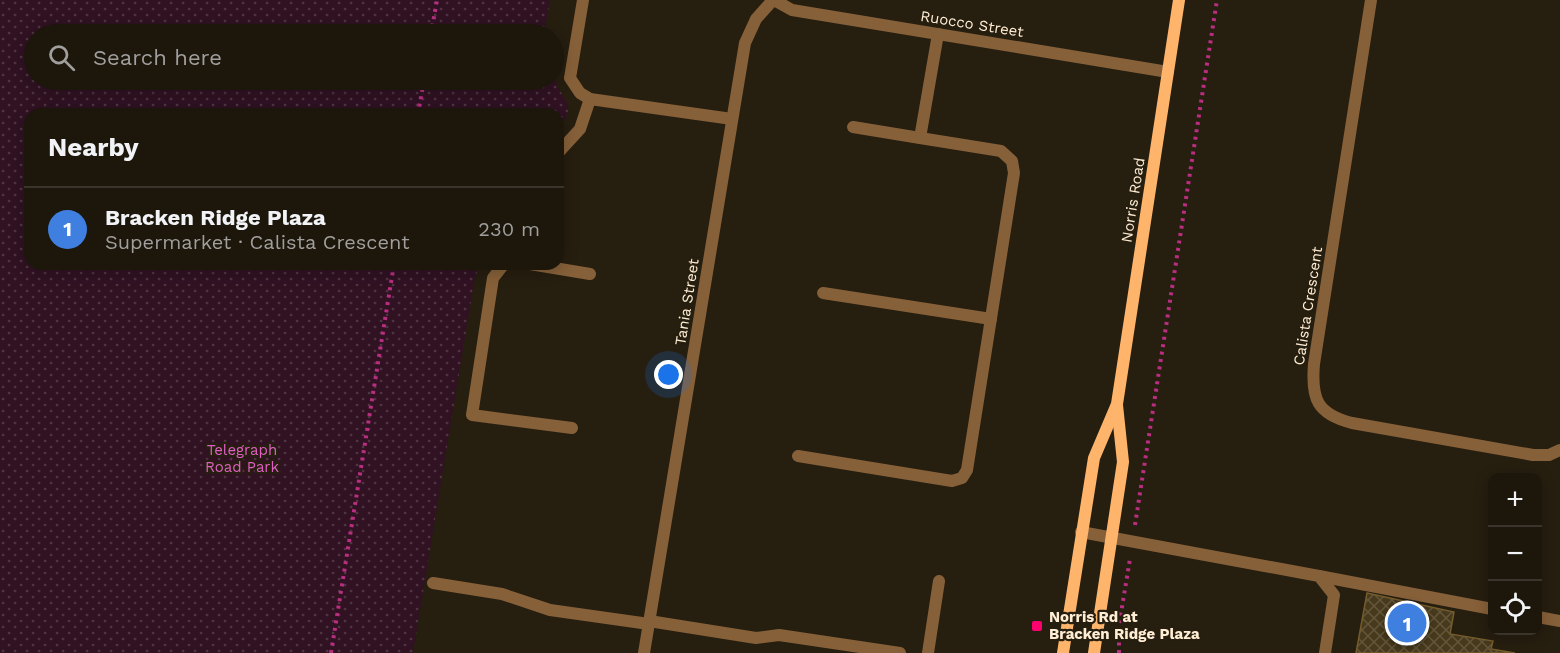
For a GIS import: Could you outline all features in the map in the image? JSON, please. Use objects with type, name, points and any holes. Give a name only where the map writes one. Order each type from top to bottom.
[{"type":"main road","name":"Norris Road","points":[[1063,653],[1094,458],[1117,404],[1179,0]]},
{"type":"main road","name":"Norris Road","points":[[1094,653],[1123,462],[1117,404]]},
{"type":"street","points":[[583,0],[570,78],[580,93],[590,99],[732,119]]},
{"type":"street","name":"Ruocco Street","points":[[774,0],[792,10],[1168,72]]},
{"type":"street","name":"Tania Street","points":[[644,653],[745,43],[756,19],[774,0]]},
{"type":"street","name":"Calista Crescent","points":[[1371,0],[1314,364],[1313,377],[1317,399],[1328,415],[1352,423],[1533,455],[1549,455],[1559,452]]},
{"type":"street","points":[[920,138],[938,34]]},
{"type":"street","points":[[564,146],[580,129],[590,99]]},
{"type":"street","points":[[798,456],[952,481],[962,478],[967,470],[1014,173],[1012,161],[1001,151],[853,127]]},
{"type":"street","points":[[499,270],[493,278],[472,415],[572,428]]},
{"type":"street","points":[[564,270],[590,274]]},
{"type":"street","points":[[823,293],[991,319]]},
{"type":"street","points":[[1082,532],[1488,608]]},
{"type":"street","points":[[1319,576],[1334,595],[1325,653]]},
{"type":"street","points":[[928,653],[939,580]]},
{"type":"street","points":[[433,583],[501,594],[550,610],[756,638],[779,635],[900,653]]},
{"type":"street","points":[[1542,618],[1560,621]]},
{"type":"path","points":[[432,24],[436,0]]},
{"type":"path","points":[[1136,524],[1217,0]]},
{"type":"path","points":[[419,108],[422,90]]},
{"type":"path","points":[[331,653],[393,270]]},
{"type":"path","points":[[1119,653],[1119,625],[1129,561]]},
{"type":"green space","name":"Telegraph Road Park","points":[[0,0],[550,0],[546,24],[24,24],[24,90],[560,90],[567,102],[568,112],[564,120],[564,108],[24,108],[24,270],[478,270],[475,277],[413,653],[0,653]]},
{"type":"building","points":[[1367,593],[1454,612],[1450,634],[1493,641],[1491,649],[1515,653],[1356,653]]},
{"type":"place","name":"Bracken Ridge Plaza","points":[[1407,623]]},
{"type":"place","name":"Norris Rd at Bracken Ridge Plaza","points":[[1037,626]]}]
